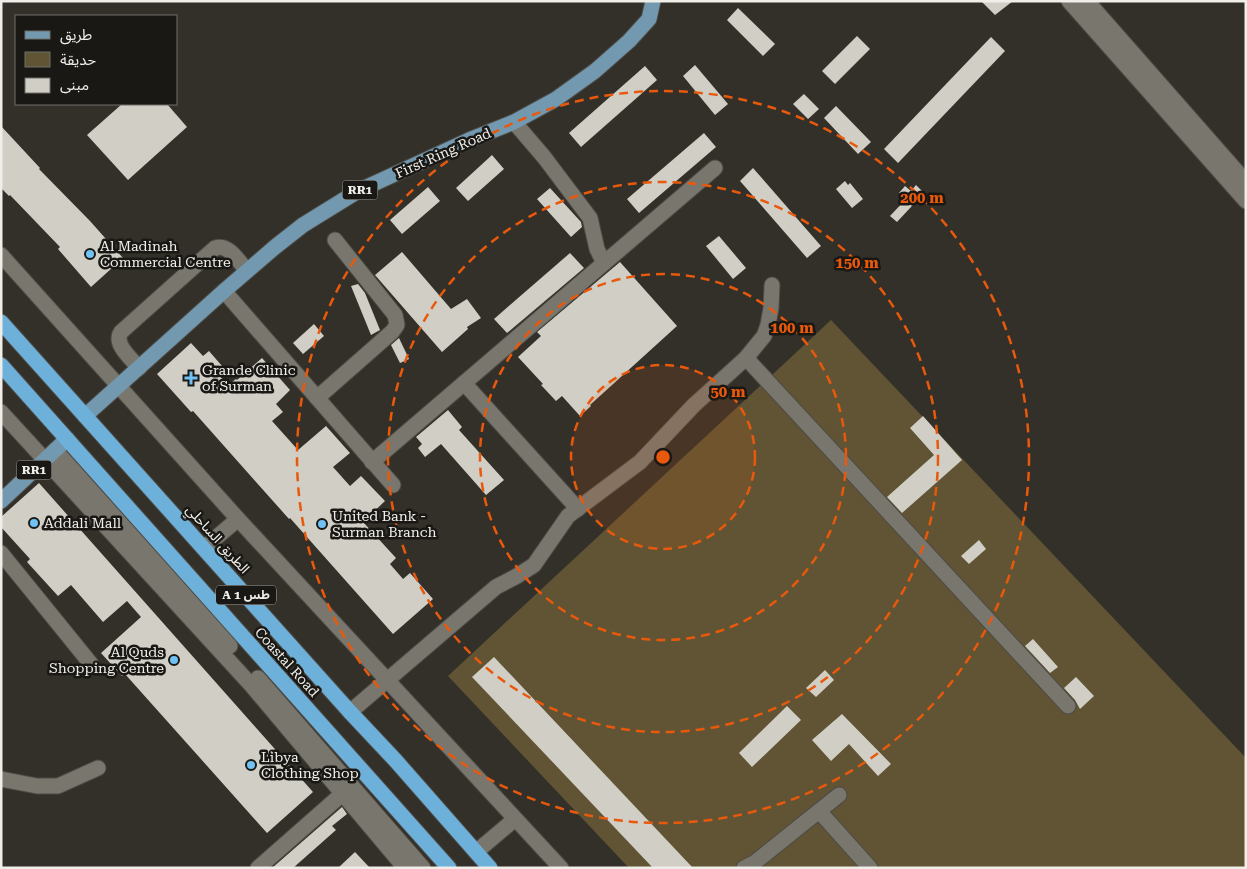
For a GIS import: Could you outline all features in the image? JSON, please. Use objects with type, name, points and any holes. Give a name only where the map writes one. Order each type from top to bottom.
[{"type":"highway","name":"الطريق الساحلي","points":[[1,322],[350,712],[396,760],[490,868]]},
{"type":"highway","name":"Coastal Road","points":[[1,365],[449,868]]},
{"type":"main road","name":"First Ring Road","points":[[85,416],[247,270],[304,225],[358,192],[469,140],[514,122],[556,98],[595,71],[645,24],[652,13],[653,1]]},
{"type":"main road","name":"RR1","points":[[1,501],[67,439]]},
{"type":"street","points":[[1069,1],[1246,201]]},
{"type":"street","points":[[1087,1],[1246,182]]},
{"type":"street","points":[[514,122],[544,157],[590,218],[597,249],[604,263]]},
{"type":"street","points":[[372,462],[715,168]]},
{"type":"street","points":[[316,398],[392,332],[397,325],[395,315],[335,240]]},
{"type":"street","points":[[139,368],[120,345],[118,337],[121,332],[215,248],[222,247],[228,249],[247,270]]},
{"type":"street","points":[[1,255],[238,519],[561,868]]},
{"type":"street","points":[[350,712],[496,587],[534,565],[565,521],[640,462],[694,405],[746,358],[764,336],[768,325],[772,285]]},
{"type":"street","points":[[224,291],[393,486]]},
{"type":"street","points":[[746,358],[1068,706]]},
{"type":"street","points":[[464,383],[578,509]]},
{"type":"street","points":[[1,412],[50,455],[256,683],[347,790],[421,867],[437,855]]},
{"type":"street","points":[[204,548],[238,519]]},
{"type":"street","points":[[1,553],[91,664]]},
{"type":"street","points":[[256,683],[272,669]]},
{"type":"street","points":[[1,779],[37,786],[58,786],[98,768]]},
{"type":"street","points":[[258,868],[347,790],[367,776]]},
{"type":"street","points":[[347,790],[405,868]]},
{"type":"street","points":[[744,868],[754,863],[839,795]]},
{"type":"street","points":[[820,811],[870,868]]},
{"type":"street","points":[[476,852],[515,818]]},
{"type":"green space","points":[[831,320],[1246,758],[1246,868],[629,868],[448,676]]},
{"type":"building","points":[[981,1],[1013,1],[995,15]]},
{"type":"building","points":[[738,8],[775,44],[763,56],[727,20]]},
{"type":"building","points":[[857,36],[870,49],[835,84],[822,71]]},
{"type":"building","points":[[991,37],[1005,51],[898,163],[884,149]]},
{"type":"building","points":[[695,65],[728,104],[715,115],[683,76]]},
{"type":"building","points":[[645,66],[657,80],[581,147],[569,133]]},
{"type":"building","points":[[804,94],[819,109],[808,119],[793,104]]},
{"type":"building","points":[[121,105],[168,105],[187,127],[128,180],[87,135]]},
{"type":"building","points":[[836,106],[871,142],[858,154],[824,118]]},
{"type":"building","points":[[1,126],[123,258],[91,287],[58,249],[60,247],[1,188]]},
{"type":"building","points":[[704,133],[716,147],[639,213],[627,199]]},
{"type":"building","points":[[492,155],[504,169],[468,201],[456,188]]},
{"type":"building","points":[[753,168],[821,246],[807,258],[740,181]]},
{"type":"building","points":[[845,181],[848,185],[850,183],[863,199],[852,208],[836,189]]},
{"type":"building","points":[[916,185],[924,193],[897,222],[890,216],[906,199],[899,193],[905,186],[911,191]]},
{"type":"building","points":[[428,187],[440,201],[402,234],[390,220]]},
{"type":"building","points":[[550,188],[581,222],[582,227],[571,237],[537,199]]},
{"type":"building","points":[[719,236],[746,268],[733,279],[706,246]]},
{"type":"building","points":[[402,252],[451,309],[467,299],[481,318],[467,327],[468,329],[442,352],[375,275]]},
{"type":"building","points":[[570,253],[584,268],[507,333],[494,319]]},
{"type":"building","points":[[620,262],[677,326],[580,416],[562,396],[556,401],[518,357],[541,336],[537,332]]},
{"type":"building","points":[[358,284],[365,293],[380,330],[371,335],[351,286]]},
{"type":"building","points":[[314,324],[324,336],[303,354],[293,343]]},
{"type":"building","points":[[399,338],[409,359],[400,363],[391,345]]},
{"type":"building","points":[[191,343],[203,356],[209,351],[222,366],[216,372],[228,385],[237,380],[262,358],[290,390],[276,404],[283,412],[272,421],[298,450],[326,426],[350,453],[333,467],[350,486],[361,476],[385,501],[363,522],[396,558],[390,564],[403,579],[410,573],[433,599],[393,634],[193,411],[191,412],[157,374]]},
{"type":"building","points":[[448,410],[462,427],[459,430],[504,480],[486,495],[441,444],[425,457],[418,448],[422,444],[416,437]]},
{"type":"building","points":[[923,416],[962,460],[902,513],[887,497],[934,455],[910,428]]},
{"type":"building","points":[[39,483],[313,792],[267,833],[125,674],[122,676],[101,653],[141,617],[127,601],[103,622],[71,585],[58,596],[27,562],[30,559],[1,527],[1,517]]},
{"type":"building","points":[[979,540],[986,549],[969,564],[961,556]]},
{"type":"building","points":[[1033,639],[1058,667],[1050,673],[1025,646]]},
{"type":"building","points":[[494,657],[693,868],[653,868],[472,677]]},
{"type":"building","points":[[825,670],[834,680],[816,697],[806,688]]},
{"type":"building","points":[[1076,677],[1094,696],[1080,709],[1064,688]]},
{"type":"building","points":[[787,706],[801,720],[752,767],[739,753]]},
{"type":"building","points":[[842,714],[891,764],[878,776],[849,744],[831,761],[812,740]]},
{"type":"building","points":[[342,807],[347,814],[332,826],[336,830],[293,868],[272,868]]},
{"type":"building","points":[[355,852],[370,868],[338,868]]},
{"type":"place","name":"Al Madinah Commercial Centre","points":[[90,254]]},
{"type":"place","name":"Grande Clinic of Surman","points":[[191,378]]},
{"type":"place","name":"Addali Mall","points":[[34,523]]},
{"type":"place","name":"United Bank - Surman Branch","points":[[322,524]]},
{"type":"place","name":"Al Quds Shopping Centre","points":[[174,660]]},
{"type":"place","name":"Libya Clothing Shop","points":[[251,765]]}]
